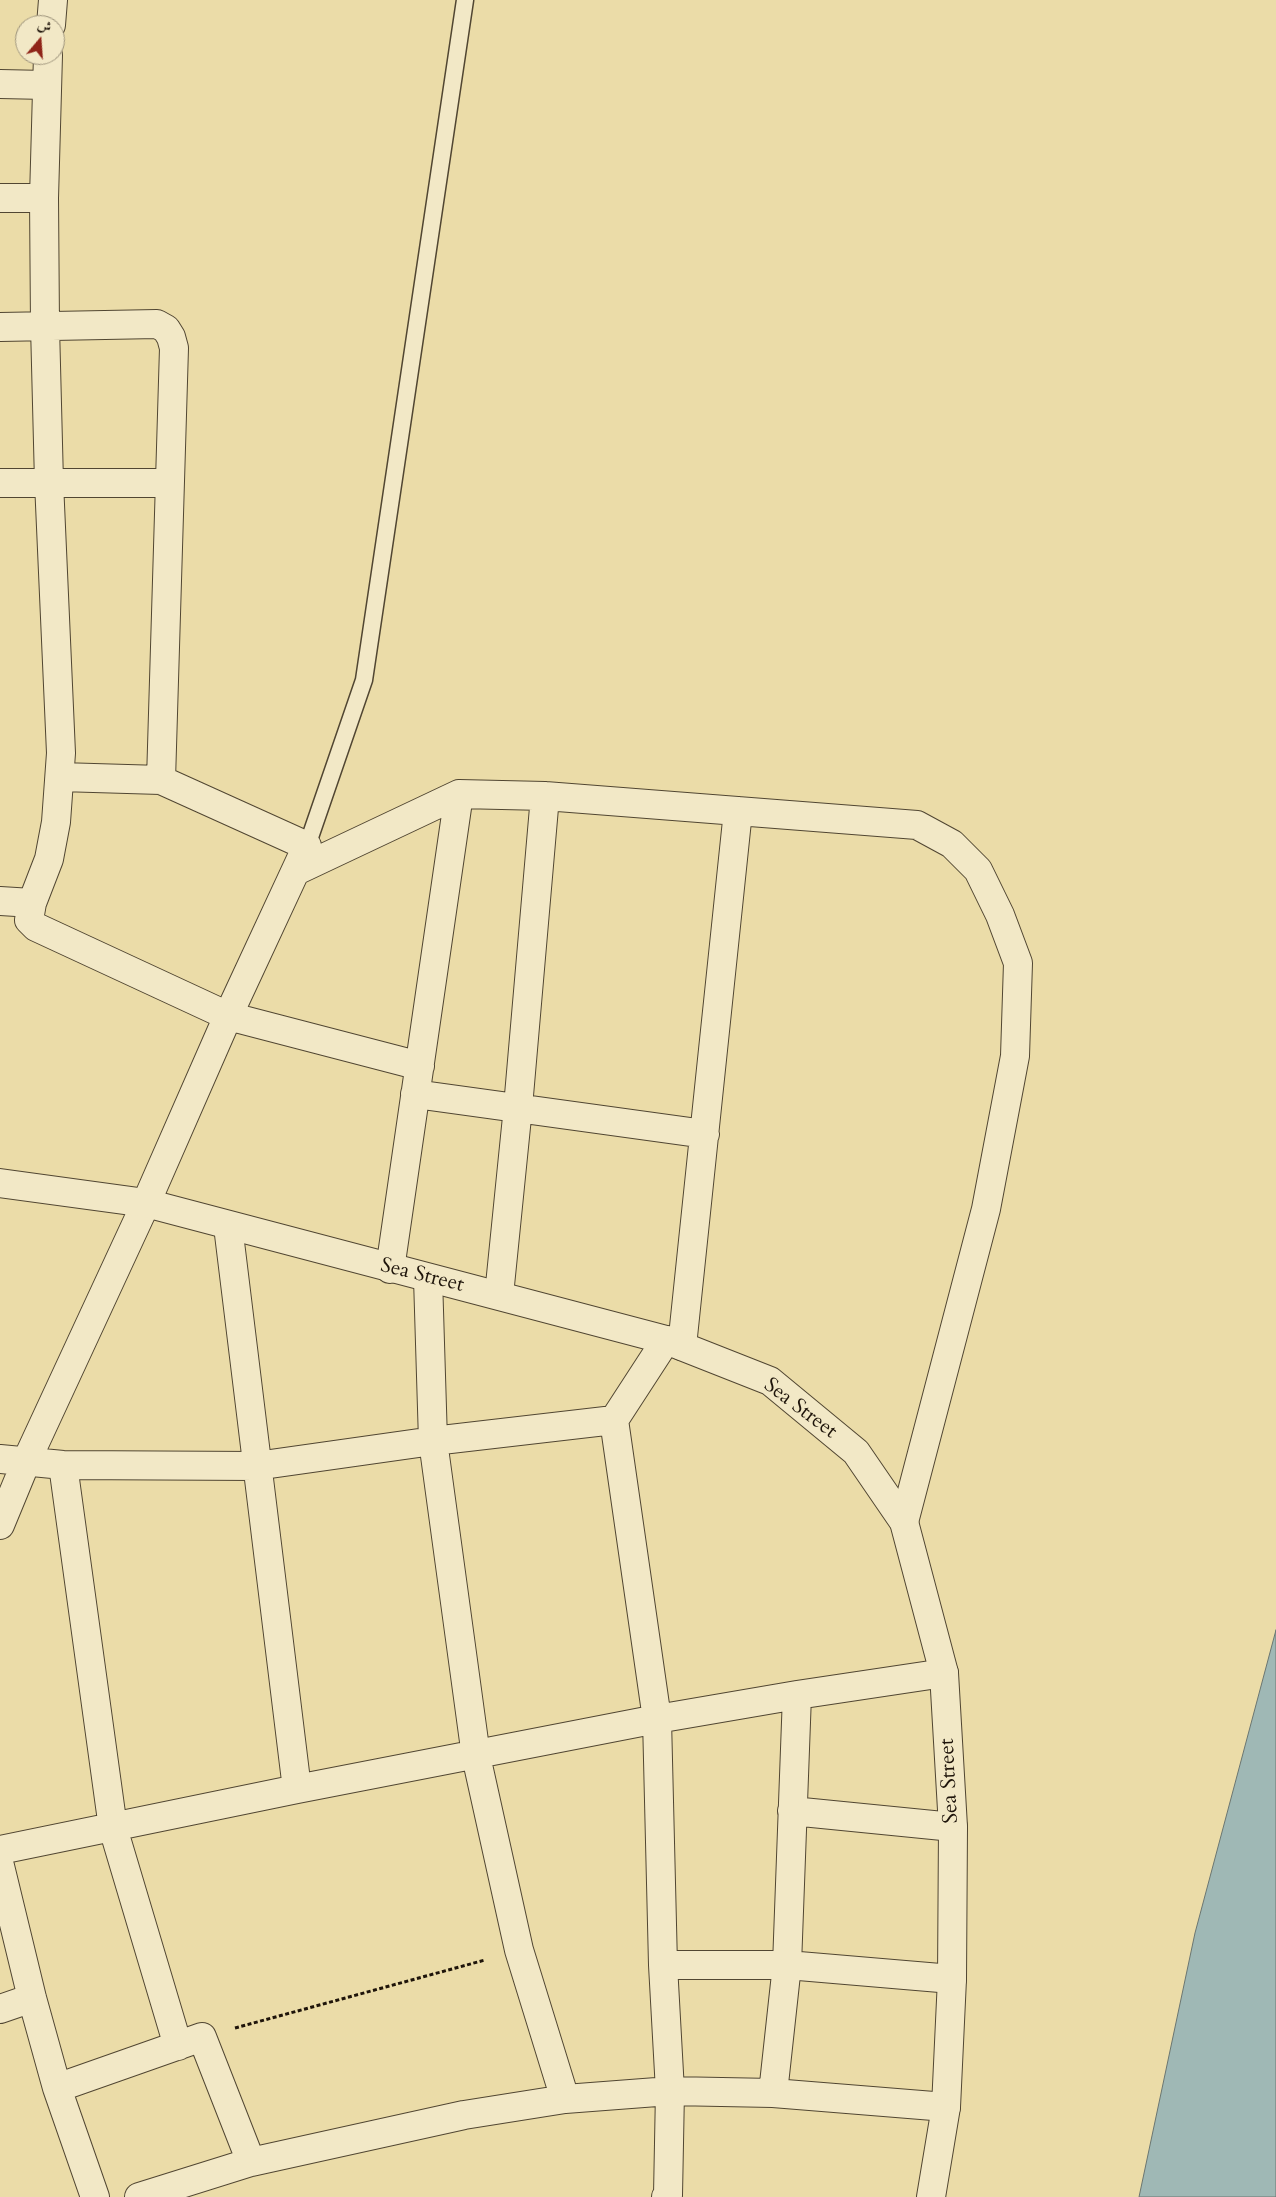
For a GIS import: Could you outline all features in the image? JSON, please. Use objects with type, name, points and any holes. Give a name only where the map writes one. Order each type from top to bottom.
[{"type":"street","points":[[52,15],[53,0]]},
{"type":"street","points":[[47,65],[44,198],[45,326],[49,482],[61,753],[56,822],[49,859],[28,916],[36,927],[228,1016],[420,1066]]},
{"type":"street","points":[[0,84],[46,86]]},
{"type":"street","points":[[0,198],[44,198]]},
{"type":"street","points":[[0,328],[158,324],[166,329],[171,336],[174,348],[161,780]]},
{"type":"street","points":[[0,483],[169,483]]},
{"type":"street","points":[[0,1525],[13,1460],[146,1203],[228,1016],[307,846],[161,780],[60,777]]},
{"type":"street","points":[[296,871],[459,794],[546,796],[917,825],[952,844],[978,870],[1000,915],[1018,963],[1014,1056],[986,1210],[904,1522]]},
{"type":"street","points":[[390,1268],[459,794]]},
{"type":"street","points":[[498,1295],[518,1107],[546,796]]},
{"type":"street","points":[[13,1460],[63,1465],[256,1466],[433,1441],[614,1420],[674,1343],[705,1134],[738,811]]},
{"type":"street","points":[[0,901],[32,903]]},
{"type":"street","points":[[415,1094],[705,1134]]},
{"type":"street","name":"Sea Street","points":[[0,1184],[146,1203],[674,1343],[770,1381],[856,1452],[904,1522],[944,1672],[953,1827],[952,1979],[946,2107],[931,2197]]},
{"type":"street","points":[[228,1226],[297,1789]]},
{"type":"street","points":[[428,1278],[433,1441],[476,1756],[519,1950],[565,2099]]},
{"type":"street","points":[[614,1420],[657,1719],[663,1965],[670,2091],[668,2195],[666,2197]]},
{"type":"street","points":[[63,1465],[113,1828],[190,2042],[251,2162]]},
{"type":"street","points":[[0,1850],[297,1789],[476,1756],[657,1719],[797,1694],[944,1672]]},
{"type":"street","points":[[773,2093],[787,1965],[797,1694]]},
{"type":"street","points":[[792,1811],[953,1827]]},
{"type":"street","points":[[0,1866],[32,1998],[57,2088],[95,2197]]},
{"type":"street","points":[[663,1965],[787,1965],[952,1979]]},
{"type":"street","points":[[0,2009],[32,1998]]},
{"type":"street","points":[[57,2088],[190,2042]]},
{"type":"street","points":[[138,2197],[251,2162],[464,2115],[565,2099],[670,2091],[773,2093],[946,2107]]},
{"type":"lane","points":[[307,846],[364,680],[464,0]]},
{"type":"path","points":[[190,2042],[519,1950]]},
{"type":"water","points":[[1276,1630],[1276,2197],[1139,2197],[1195,1933]]}]
